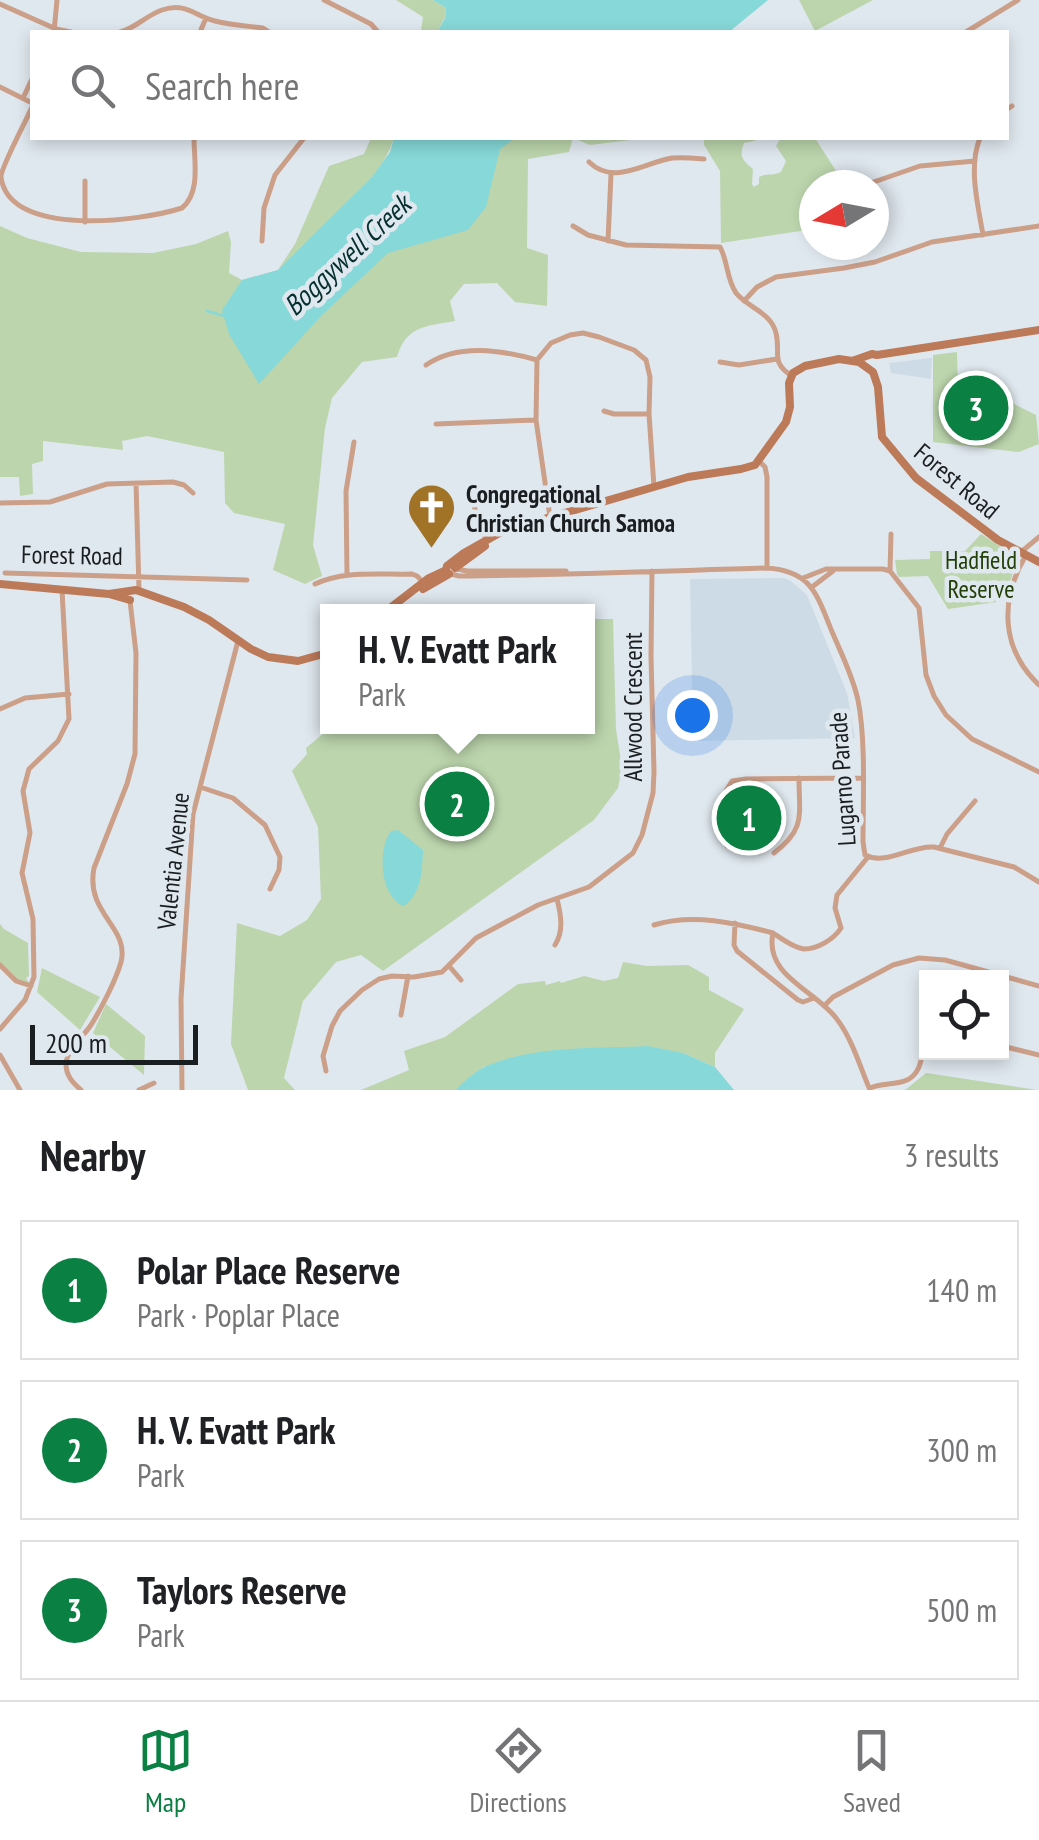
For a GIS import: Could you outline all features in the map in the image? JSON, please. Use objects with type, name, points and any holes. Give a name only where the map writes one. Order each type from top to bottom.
[{"type":"street","points":[[0,4],[55,30],[57,0]]},
{"type":"street","points":[[324,0],[376,30]]},
{"type":"street","points":[[969,30],[1018,0]]},
{"type":"street","points":[[131,30],[161,10],[180,7],[206,18],[266,30]]},
{"type":"street","points":[[201,30],[206,18]]},
{"type":"street","points":[[23,98],[30,84]]},
{"type":"street","points":[[0,87],[30,103]]},
{"type":"street","points":[[30,109],[0,172],[5,190],[18,206],[66,220],[85,222],[182,208],[194,188],[194,140]]},
{"type":"street","points":[[262,241],[264,208],[274,176],[302,140]]},
{"type":"street","points":[[980,140],[975,161],[976,197],[983,235]]},
{"type":"street","points":[[588,162],[611,173],[669,159],[704,159]]},
{"type":"street","points":[[889,177],[920,166],[975,161]]},
{"type":"street","points":[[608,241],[611,173]]},
{"type":"street","points":[[85,181],[85,222]]},
{"type":"street","points":[[573,226],[588,235],[636,246],[717,246],[724,253],[731,284],[744,301],[771,321],[776,332],[777,359],[781,369],[792,376]]},
{"type":"street","points":[[744,301],[776,277],[875,262],[932,242],[1039,226]]},
{"type":"street","points":[[451,570],[486,539],[500,532],[692,476],[746,468],[759,462],[788,418],[789,383],[801,368],[839,359],[856,364],[866,355],[1039,330]]},
{"type":"street","points":[[550,518],[536,420],[536,360],[550,343],[570,334],[599,336],[634,350],[646,360],[654,487]]},
{"type":"street","points":[[426,365],[436,358],[462,352],[509,352],[536,360]]},
{"type":"street","points":[[720,362],[777,359]]},
{"type":"street","name":"Forest Road","points":[[856,364],[876,376],[884,440],[913,475],[985,530],[1039,562]]},
{"type":"street","points":[[604,411],[649,414]]},
{"type":"street","points":[[436,424],[536,420]]},
{"type":"street","points":[[346,575],[346,490],[354,442]]},
{"type":"street","points":[[759,462],[767,477],[766,568]]},
{"type":"street","points":[[0,503],[50,502],[108,484],[173,482],[193,493]]},
{"type":"street","points":[[82,1090],[70,1079],[67,1059],[95,1017],[122,957],[118,936],[94,898],[92,880],[135,754],[136,483]]},
{"type":"street","points":[[470,498],[486,539]]},
{"type":"street","points":[[425,584],[510,530]]},
{"type":"street","points":[[891,534],[890,571],[918,608],[926,676],[934,696],[955,726],[977,742],[1039,772]]},
{"type":"street","points":[[1039,536],[1023,554],[1009,592],[1007,621],[1017,657],[1039,685]]},
{"type":"street","points":[[465,560],[470,571]]},
{"type":"street","points":[[451,570],[456,576],[766,568],[788,570],[812,587],[835,569]]},
{"type":"street","points":[[803,578],[826,569],[890,571]]},
{"type":"street","points":[[315,584],[333,576],[436,574],[451,570],[588,572]]},
{"type":"street","name":"Allwood Crescent","points":[[326,1070],[326,1042],[340,1010],[362,990],[379,979],[429,976],[450,966],[476,938],[514,917],[589,887],[628,858],[642,836],[653,794],[652,571]]},
{"type":"street","name":"Forest Road","points":[[5,574],[247,580]]},
{"type":"street","points":[[412,574],[425,584]]},
{"type":"street","points":[[399,604],[436,574]]},
{"type":"street","name":"Forest Road","points":[[0,584],[159,600],[203,616],[256,652],[280,660],[320,655]]},
{"type":"street","name":"Lugarno Parade","points":[[812,587],[855,690],[860,715],[863,850],[868,858],[881,859],[925,846],[940,848],[1014,867],[1039,882]]},
{"type":"street","points":[[0,1029],[26,1000],[34,972],[32,919],[22,874],[30,833],[23,791],[32,765],[58,741],[70,712],[62,590]]},
{"type":"street","name":"Valentia Avenue","points":[[182,1090],[181,999],[192,820],[238,641]]},
{"type":"street","points":[[0,709],[24,698],[69,694]]},
{"type":"street","points":[[774,853],[790,840],[798,825],[799,778]]},
{"type":"street","points":[[726,846],[728,781],[862,778]]},
{"type":"street","points":[[200,787],[233,798],[265,825],[280,858],[270,889]]},
{"type":"street","points":[[940,848],[975,801]]},
{"type":"street","points":[[654,925],[723,920],[773,933],[804,949],[817,946],[834,937],[840,928],[835,908],[837,895],[868,858]]},
{"type":"street","points":[[555,946],[561,926],[557,899]]},
{"type":"street","points":[[734,924],[737,951],[798,1000],[814,998]]},
{"type":"street","points":[[773,933],[772,950],[784,973],[839,1021],[870,1089],[912,1077],[921,1060]]},
{"type":"street","points":[[824,1006],[893,965],[920,958],[946,960],[1039,986]]},
{"type":"street","points":[[0,965],[16,981],[31,986]]},
{"type":"street","points":[[450,966],[461,980]]},
{"type":"street","points":[[401,1015],[408,976]]},
{"type":"street","points":[[1009,1048],[1039,1056]]},
{"type":"street","points":[[0,1055],[20,1090]]},
{"type":"street","points":[[139,1090],[154,1083]]},
{"type":"shaded area","points":[[932,358],[931,379],[891,373],[889,363]]},
{"type":"shaded area","points":[[784,578],[807,595],[847,693],[855,738],[693,741],[690,579]]},
{"type":"green space","points":[[396,0],[433,0],[446,8],[438,30],[421,30],[423,17]]},
{"type":"green space","points":[[799,0],[873,0],[817,30]]},
{"type":"green space","points":[[370,140],[393,140],[376,171],[333,218],[488,140],[572,140],[569,152],[528,159],[527,248],[548,255],[547,306],[515,302],[497,283],[464,284],[450,301],[455,321],[418,329],[406,339],[397,357],[362,362],[332,398],[325,428],[313,545],[322,576],[305,584],[273,570],[285,524],[234,513],[225,503],[224,452],[147,436],[122,441],[123,450],[43,441],[43,461],[32,464],[33,494],[20,496],[19,477],[0,477],[0,226],[27,238],[81,252],[153,253],[196,244],[228,231],[229,273],[242,280],[278,270],[295,244],[329,166],[364,154]]},
{"type":"green space","points":[[578,140],[631,140],[590,145]]},
{"type":"green space","points":[[704,140],[756,140],[744,143],[742,151],[753,169],[754,187],[759,184],[759,177],[781,172],[786,161],[776,146],[779,140],[816,140],[835,170],[799,170],[799,231],[721,243],[720,171]]},
{"type":"green space","points":[[957,352],[958,395],[1006,400],[1036,415],[1039,444],[1019,452],[933,442],[933,355]]},
{"type":"green space","name":"Hadfield Reserve","points":[[981,534],[1016,556],[1004,601],[948,609],[928,576],[897,574],[895,560],[930,559],[930,551],[965,551]]},
{"type":"green space","points":[[595,619],[613,619],[616,729],[622,768],[618,788],[594,820],[383,971],[361,955],[336,962],[303,1001],[284,1078],[295,1090],[248,1090],[231,1044],[237,923],[280,936],[307,920],[321,899],[318,827],[292,771],[307,754],[306,748],[323,734],[595,734]]},
{"type":"green space","points":[[767,786],[769,849],[732,850],[730,787]]},
{"type":"green space","points":[[0,924],[28,943],[26,978],[31,986],[21,983],[0,965]]},
{"type":"green space","points":[[623,962],[688,965],[709,977],[709,990],[744,1009],[715,1053],[715,1067],[683,1053],[559,1050],[483,1067],[455,1090],[361,1090],[409,1070],[404,1051],[445,1037],[518,984],[545,981],[546,985],[584,976],[604,981],[618,978]]},
{"type":"green space","points":[[42,968],[100,997],[80,1030],[37,992]]},
{"type":"green space","points":[[106,1004],[145,1036],[144,1075],[93,1033]]},
{"type":"green space","points":[[927,1073],[1037,1090],[905,1090]]},
{"type":"water","points":[[433,0],[768,0],[731,30],[438,30],[446,8]]},
{"type":"water","points":[[393,140],[512,140],[500,149],[486,207],[468,230],[388,253],[322,315],[259,384],[229,334],[222,310],[242,280],[278,270],[372,177],[390,152]]},
{"type":"water","points":[[398,830],[423,850],[418,888],[404,906],[390,893],[383,872],[387,839],[391,831]]},
{"type":"water","points":[[648,1046],[683,1053],[715,1067],[734,1090],[455,1090],[486,1066],[525,1054]]},
{"type":"waterway","name":"Boggywell Creek","points":[[207,311],[225,316]]},
{"type":"place","name":"Taylors Reserve","points":[[976,408]]},
{"type":"place","name":"Congregational Christian Church Samoa","points":[[431,550]]},
{"type":"place","name":"H. V. Evatt Park","points":[[457,804]]},
{"type":"place","name":"Polar Place Reserve","points":[[749,818]]}]
